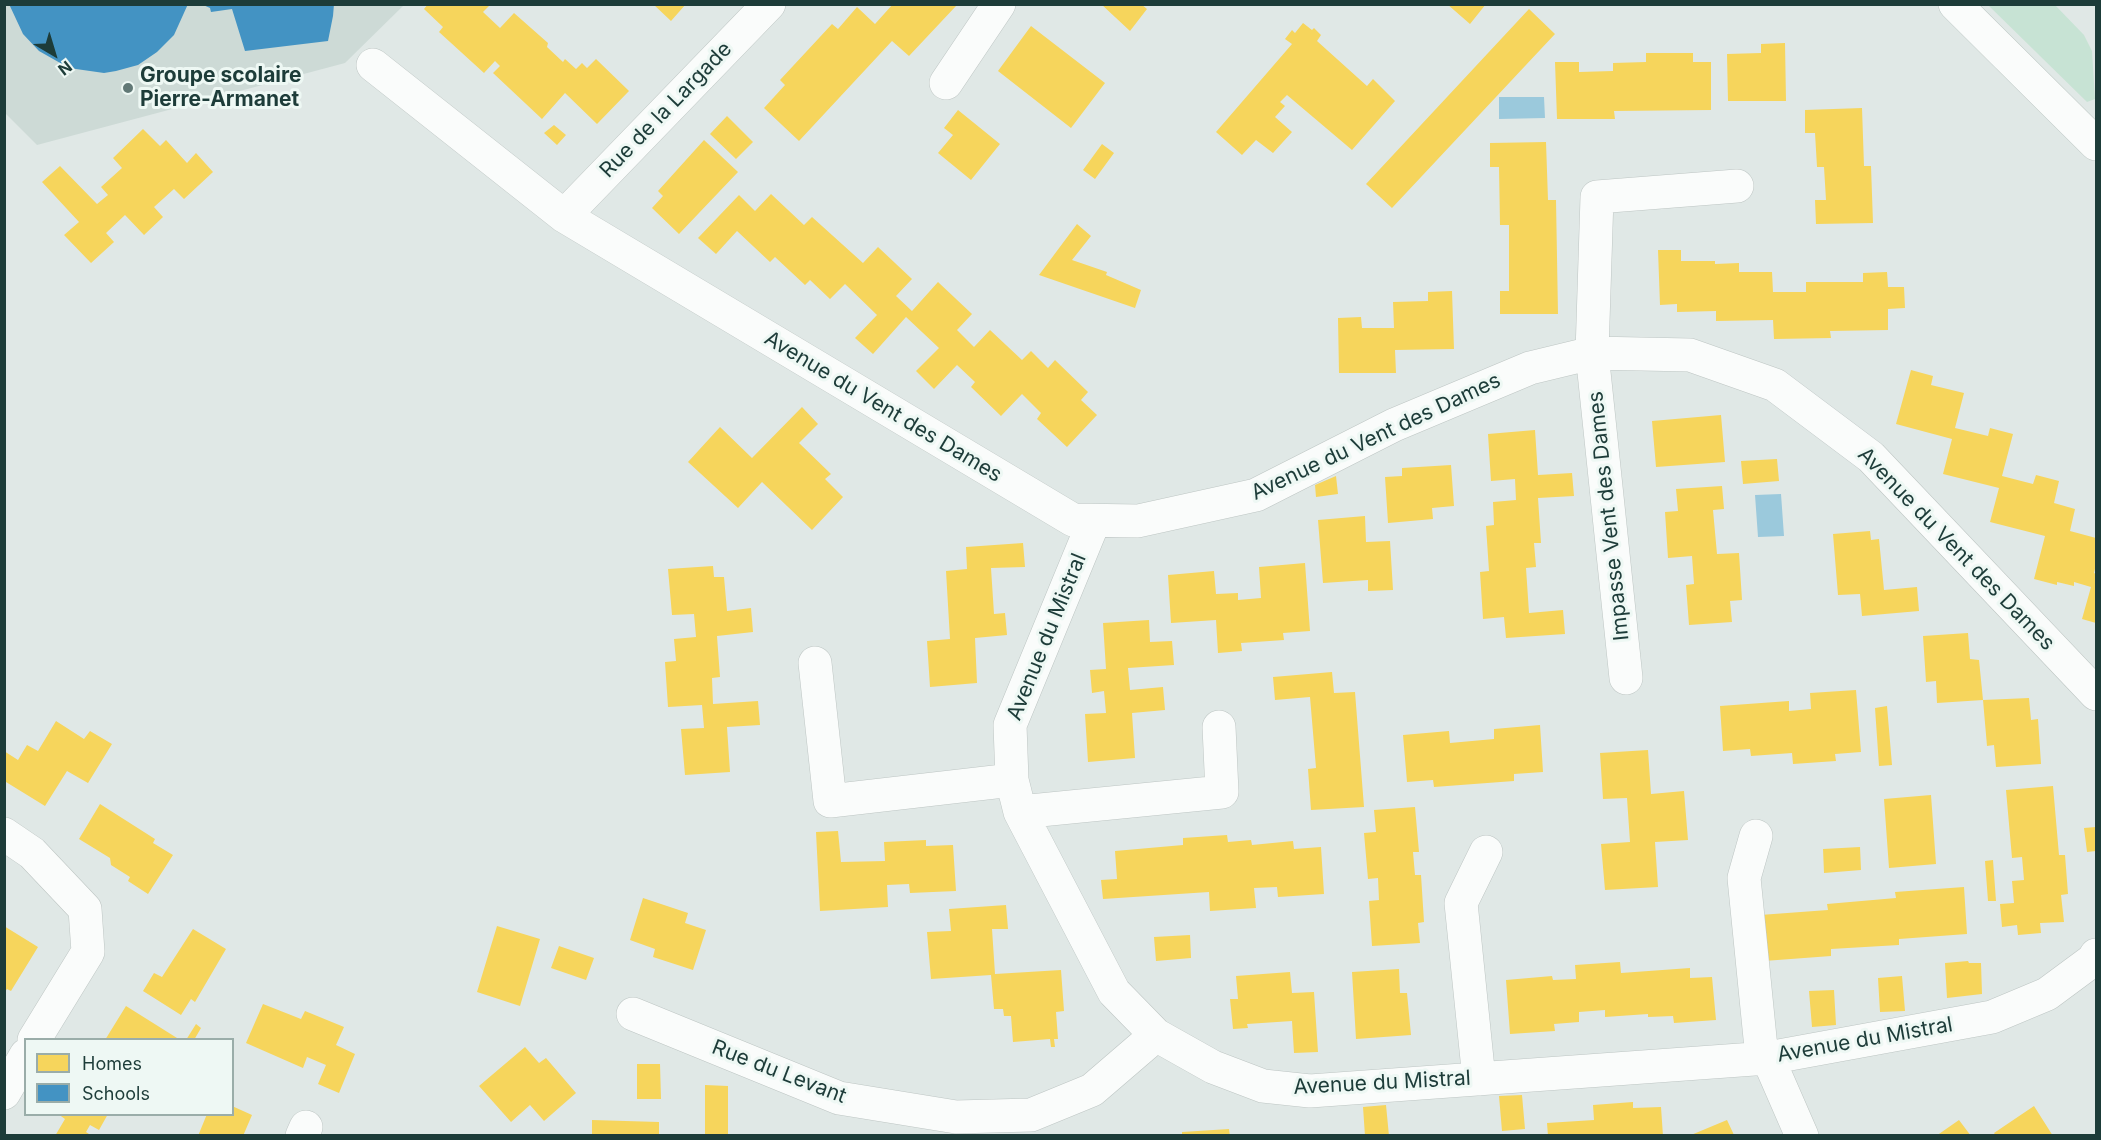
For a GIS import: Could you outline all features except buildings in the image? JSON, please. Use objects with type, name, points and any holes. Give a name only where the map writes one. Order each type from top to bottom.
[{"type":"street","name":"Rue de la Largade","points":[[564,216],[769,4]]},
{"type":"street","points":[[946,83],[999,4]]},
{"type":"street","points":[[1955,4],[2097,144]]},
{"type":"street","name":"Avenue du Vent des Dames","points":[[373,65],[564,216],[1073,520],[1138,521],[1256,495],[1394,425],[1530,368],[1592,353],[1690,355],[1775,385],[1870,457],[2097,694]]},
{"type":"street","name":"Impasse Vent des Dames","points":[[1626,678],[1592,353],[1597,197],[1737,186]]},
{"type":"street","name":"Avenue du Mistral","points":[[1094,521],[1010,725],[1012,780],[1020,812],[1114,992],[1156,1035],[1214,1067],[1263,1086],[1310,1091],[1765,1058],[1992,1017],[2047,994],[2097,955]]},
{"type":"street","points":[[815,663],[830,801],[1012,780]]},
{"type":"street","points":[[1020,812],[1222,792],[1219,727]]},
{"type":"street","points":[[4,834],[32,853],[86,909],[88,952],[35,1038]]},
{"type":"street","points":[[1755,836],[1743,878],[1765,1058],[1802,1136]]},
{"type":"street","points":[[1479,1079],[1461,903],[1486,852]]},
{"type":"street","name":"Rue du Levant","points":[[633,1014],[839,1098],[956,1117],[1031,1115],[1092,1090],[1156,1035]]},
{"type":"street","points":[[4,1093],[24,1058]]},
{"type":"shaded area","name":"Groupe scolaire Pierre-Armanet","points":[[4,5],[404,5],[345,63],[37,145],[5,113]]},
{"type":"green space","points":[[1988,5],[2055,5],[2084,35],[2092,51],[2095,99],[2087,102]]},
{"type":"water","points":[[1499,97],[1544,97],[1545,118],[1499,119]]},
{"type":"water","points":[[1781,494],[1784,536],[1758,537],[1755,495]]},
{"type":"place","name":"Groupe scolaire Pierre-Armanet","points":[[128,88]]}]
